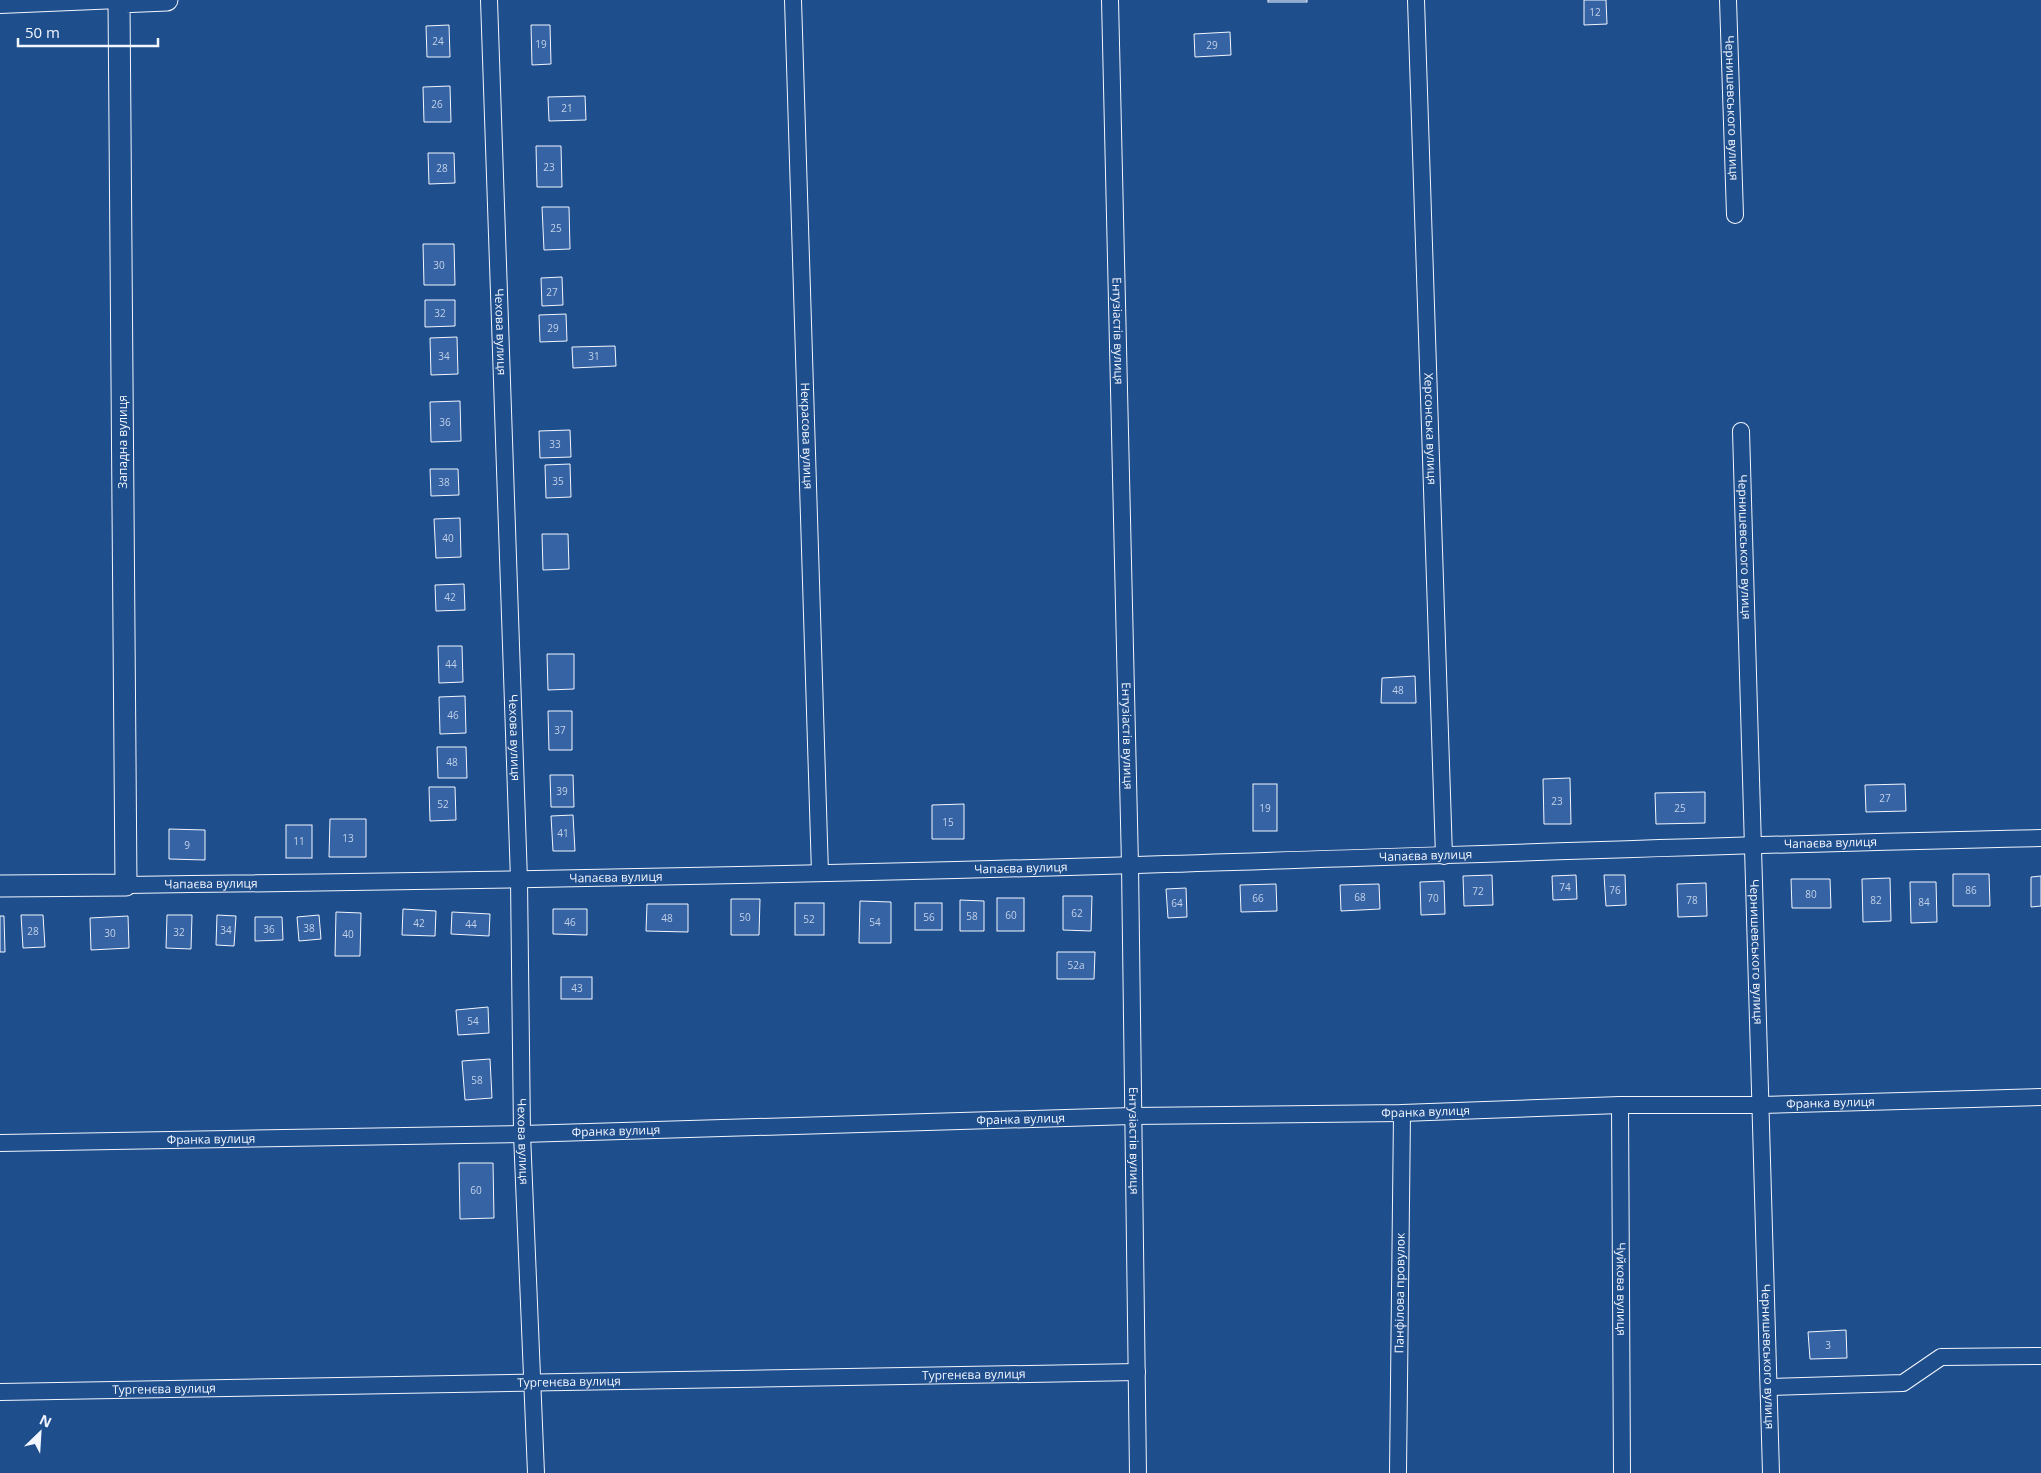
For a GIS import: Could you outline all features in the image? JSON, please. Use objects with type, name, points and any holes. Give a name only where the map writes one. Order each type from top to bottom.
[{"type":"street","points":[[0,5],[167,0]]},
{"type":"street","name":"Чехова вулиця","points":[[489,0],[518,880],[522,1134],[536,1473]]},
{"type":"street","name":"Некрасова вулиця","points":[[793,0],[820,873]]},
{"type":"street","name":"Ентузіастів вулиця","points":[[1110,0],[1130,865],[1138,1473]]},
{"type":"street","name":"Херсонська вулиця","points":[[1416,0],[1444,856]]},
{"type":"street","name":"Чернишевського вулиця","points":[[1728,0],[1735,215]]},
{"type":"street","name":"Западна вулиця","points":[[119,1],[126,885]]},
{"type":"street","name":"Чернишевського вулиця","points":[[1741,431],[1751,844],[1770,1387],[1771,1473]]},
{"type":"street","name":"Чапаєва вулиця","points":[[0,886],[518,880],[820,873],[1444,856],[1751,844],[2041,838]]},
{"type":"street","name":"Франка вулиця","points":[[0,1143],[522,1134],[1132,1116],[1402,1113],[1620,1105],[1761,1105],[2041,1096]]},
{"type":"street","name":"Чуйкова вулиця","points":[[1620,1105],[1622,1473]]},
{"type":"street","name":"Панфілова провулок","points":[[1398,1473],[1402,1113]]},
{"type":"street","points":[[1770,1387],[1903,1383],[1941,1357],[2041,1356]]},
{"type":"street","name":"Тургенєва вулиця","points":[[0,1392],[533,1381],[1137,1372]]},
{"type":"building","points":[[1268,0],[1307,0],[1307,2],[1268,2]]},
{"type":"building","points":[[1584,0],[1606,0],[1607,24],[1584,25]]},
{"type":"building","points":[[449,25],[450,57],[427,57],[426,26]]},
{"type":"building","points":[[531,25],[550,25],[551,64],[532,65]]},
{"type":"building","points":[[1230,32],[1231,55],[1195,57],[1194,34]]},
{"type":"building","points":[[450,86],[451,122],[424,122],[423,87]]},
{"type":"building","points":[[585,96],[586,120],[549,121],[548,97]]},
{"type":"building","points":[[536,146],[561,146],[562,187],[537,187]]},
{"type":"building","points":[[428,153],[454,153],[455,183],[429,184]]},
{"type":"building","points":[[542,207],[569,207],[570,249],[544,250]]},
{"type":"building","points":[[423,244],[454,244],[455,285],[424,285]]},
{"type":"building","points":[[562,277],[563,305],[542,306],[541,278]]},
{"type":"building","points":[[425,300],[455,300],[455,326],[425,327]]},
{"type":"building","points":[[566,314],[567,341],[540,342],[539,315]]},
{"type":"building","points":[[457,337],[458,374],[431,375],[430,338]]},
{"type":"building","points":[[615,346],[616,366],[573,368],[572,347]]},
{"type":"building","points":[[460,401],[461,441],[431,442],[430,402]]},
{"type":"building","points":[[570,430],[571,457],[540,458],[539,431]]},
{"type":"building","points":[[570,464],[571,497],[546,498],[545,465]]},
{"type":"building","points":[[430,469],[458,469],[459,495],[431,496]]},
{"type":"building","points":[[460,518],[461,557],[436,558],[434,519]]},
{"type":"building","points":[[542,534],[568,534],[569,569],[543,570]]},
{"type":"building","points":[[464,584],[465,610],[436,611],[435,585]]},
{"type":"building","points":[[438,646],[462,646],[463,682],[439,683]]},
{"type":"building","points":[[547,654],[574,654],[574,689],[548,690]]},
{"type":"building","points":[[1415,676],[1416,703],[1381,703],[1382,678]]},
{"type":"building","points":[[465,696],[466,733],[440,734],[439,697]]},
{"type":"building","points":[[548,711],[572,711],[572,750],[549,750]]},
{"type":"building","points":[[437,747],[466,747],[467,778],[438,778]]},
{"type":"building","points":[[550,775],[573,775],[574,807],[551,807]]},
{"type":"building","points":[[1570,778],[1571,824],[1544,824],[1543,779]]},
{"type":"building","points":[[1253,784],[1277,784],[1277,831],[1253,831]]},
{"type":"building","points":[[1905,784],[1906,811],[1866,812],[1865,785]]},
{"type":"building","points":[[429,787],[455,787],[456,820],[430,821]]},
{"type":"building","points":[[1705,792],[1705,823],[1656,824],[1655,793]]},
{"type":"building","points":[[964,804],[964,839],[932,839],[932,805]]},
{"type":"building","points":[[573,815],[575,851],[553,851],[551,816]]},
{"type":"building","points":[[330,819],[366,819],[366,857],[329,857]]},
{"type":"building","points":[[286,825],[312,825],[312,858],[286,858]]},
{"type":"building","points":[[169,829],[205,830],[205,860],[169,859]]},
{"type":"building","points":[[1953,874],[1989,874],[1990,906],[1953,906]]},
{"type":"building","points":[[1492,875],[1493,905],[1464,906],[1463,876]]},
{"type":"building","points":[[1576,875],[1577,899],[1553,900],[1552,876]]},
{"type":"building","points":[[1604,875],[1625,875],[1626,905],[1606,906]]},
{"type":"building","points":[[2041,876],[2041,906],[2031,907],[2031,877]]},
{"type":"building","points":[[1890,878],[1891,921],[1863,922],[1862,879]]},
{"type":"building","points":[[1791,879],[1830,879],[1831,908],[1792,908]]},
{"type":"building","points":[[1444,881],[1445,914],[1421,915],[1420,882]]},
{"type":"building","points":[[1910,882],[1936,882],[1937,922],[1911,923]]},
{"type":"building","points":[[1706,883],[1707,916],[1678,917],[1677,884]]},
{"type":"building","points":[[1276,884],[1277,911],[1241,912],[1240,885]]},
{"type":"building","points":[[1379,884],[1380,909],[1341,911],[1340,885]]},
{"type":"building","points":[[1186,888],[1187,917],[1168,918],[1166,889]]},
{"type":"building","points":[[1063,896],[1092,896],[1091,931],[1063,930]]},
{"type":"building","points":[[997,898],[1024,898],[1024,931],[997,931]]},
{"type":"building","points":[[731,899],[760,899],[759,935],[731,935]]},
{"type":"building","points":[[960,900],[984,901],[984,931],[960,931]]},
{"type":"building","points":[[860,901],[891,902],[891,943],[859,943]]},
{"type":"building","points":[[795,903],[824,903],[824,935],[795,935]]},
{"type":"building","points":[[915,903],[942,903],[942,930],[915,930]]},
{"type":"building","points":[[647,904],[688,904],[688,932],[646,931]]},
{"type":"building","points":[[403,909],[436,911],[435,936],[402,935]]},
{"type":"building","points":[[553,909],[587,909],[587,935],[553,934]]},
{"type":"building","points":[[336,912],[361,913],[360,956],[335,956]]},
{"type":"building","points":[[452,912],[490,914],[489,936],[451,934]]},
{"type":"building","points":[[21,915],[43,915],[45,947],[23,948]]},
{"type":"building","points":[[167,915],[192,915],[191,949],[166,948]]},
{"type":"building","points":[[217,915],[236,916],[234,946],[216,945]]},
{"type":"building","points":[[319,915],[321,939],[299,941],[297,917]]},
{"type":"building","points":[[0,916],[4,916],[5,952],[0,952]]},
{"type":"building","points":[[128,916],[129,948],[91,950],[90,918]]},
{"type":"building","points":[[255,917],[282,917],[283,940],[255,941]]},
{"type":"building","points":[[1057,952],[1095,952],[1094,979],[1057,979]]},
{"type":"building","points":[[561,977],[592,977],[592,999],[561,999]]},
{"type":"building","points":[[488,1007],[489,1033],[458,1035],[456,1010]]},
{"type":"building","points":[[490,1059],[492,1098],[465,1100],[462,1061]]},
{"type":"building","points":[[459,1163],[493,1163],[494,1218],[460,1219]]},
{"type":"building","points":[[1846,1330],[1847,1358],[1810,1359],[1808,1332]]}]
